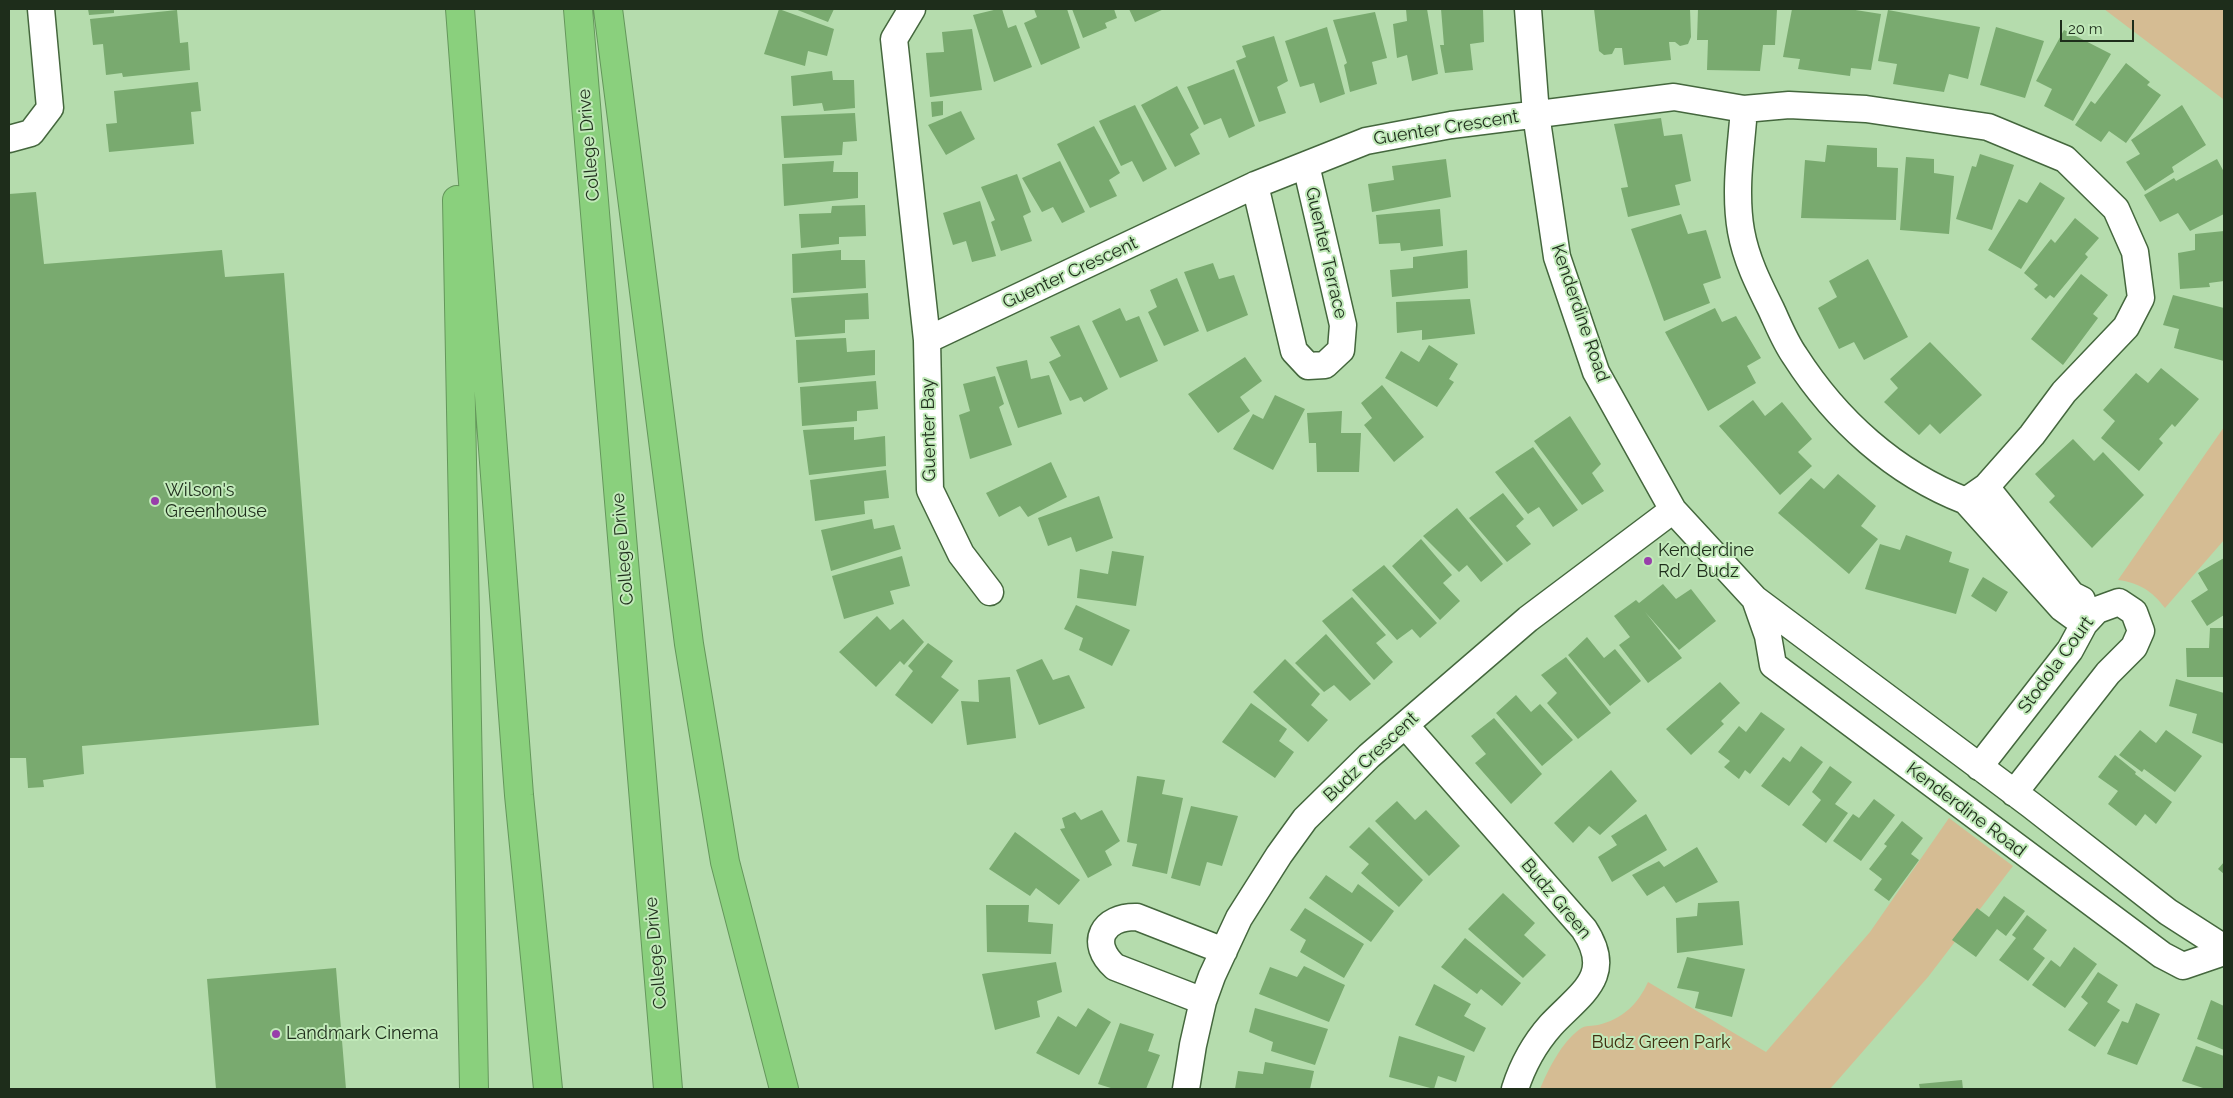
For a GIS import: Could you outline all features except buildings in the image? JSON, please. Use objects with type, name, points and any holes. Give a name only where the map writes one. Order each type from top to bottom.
[{"type":"highway","points":[[454,9],[474,1089]]},
{"type":"highway","points":[[460,9],[519,795],[548,1089]]},
{"type":"highway","name":"College Drive","points":[[578,9],[668,1089]]},
{"type":"highway","points":[[608,9],[689,644],[725,862],[784,1089]]},
{"type":"street","points":[[9,139],[32,133],[50,108],[41,9]]},
{"type":"street","points":[[912,9],[894,39],[927,340]]},
{"type":"street","name":"Kenderdine Road","points":[[1528,9],[1536,114],[1557,257],[1596,372],[1673,510],[1755,599],[2014,793],[2168,912],[2224,948]]},
{"type":"street","name":"Guenter Crescent","points":[[927,340],[1255,185],[1366,141],[1451,125],[1674,98],[1744,109],[1789,105],[1866,109],[1988,127],[2065,159],[2116,209],[2135,252],[2141,298],[2126,327],[2064,392],[2032,435],[1976,494]]},
{"type":"street","points":[[1744,109],[1738,190],[1741,230],[1751,268],[1793,354],[1823,398],[1865,439],[1898,466],[1944,493],[1976,494],[2062,608],[2091,617]]},
{"type":"street","name":"Guenter Terrace","points":[[1255,185],[1294,351],[1308,366],[1326,365],[1341,350],[1343,325],[1306,165]]},
{"type":"street","name":"Guenter Bay","points":[[927,340],[930,490],[961,554],[990,592]]},
{"type":"street","name":"Budz Crescent","points":[[1186,1089],[1193,1045],[1203,1002],[1224,951],[1239,918],[1279,855],[1305,819],[1369,756],[1528,619],[1673,510]]},
{"type":"street","name":"Kenderdine Road","points":[[1755,599],[1768,636],[1773,665],[1780,671],[2162,956],[2183,966],[2224,952]]},
{"type":"street","name":"Stodola Court","points":[[1979,767],[2070,650],[2091,617],[2119,602],[2134,612],[2141,631],[2134,647],[2108,673],[2014,793]]},
{"type":"street","name":"Budz Green","points":[[1405,726],[1584,929],[1593,942],[1598,959],[1595,976],[1586,991],[1550,1026],[1532,1051],[1515,1089]]},
{"type":"street","points":[[1203,1002],[1115,967],[1104,957],[1100,946],[1102,934],[1111,923],[1122,917],[1137,917],[1224,951]]},
{"type":"green space","points":[[2104,9],[2224,9],[2224,102],[2223,99]]},
{"type":"green space","points":[[2224,427],[2224,540],[2165,608],[2145,589],[2133,583],[2118,580]]},
{"type":"green space","name":"Budz Green Park","points":[[1949,818],[2013,866],[1928,977],[1830,1089],[1540,1089],[1556,1056],[1573,1035],[1582,1028],[1598,1025],[1622,1015],[1634,1004],[1648,982],[1766,1052],[1870,932]]},
{"type":"place","name":"Wilson's Greenhouse","points":[[155,501]]},
{"type":"place","name":"Kenderdine Rd/ Budz","points":[[1648,561]]},
{"type":"place","name":"Landmark Cinema","points":[[276,1034]]}]
